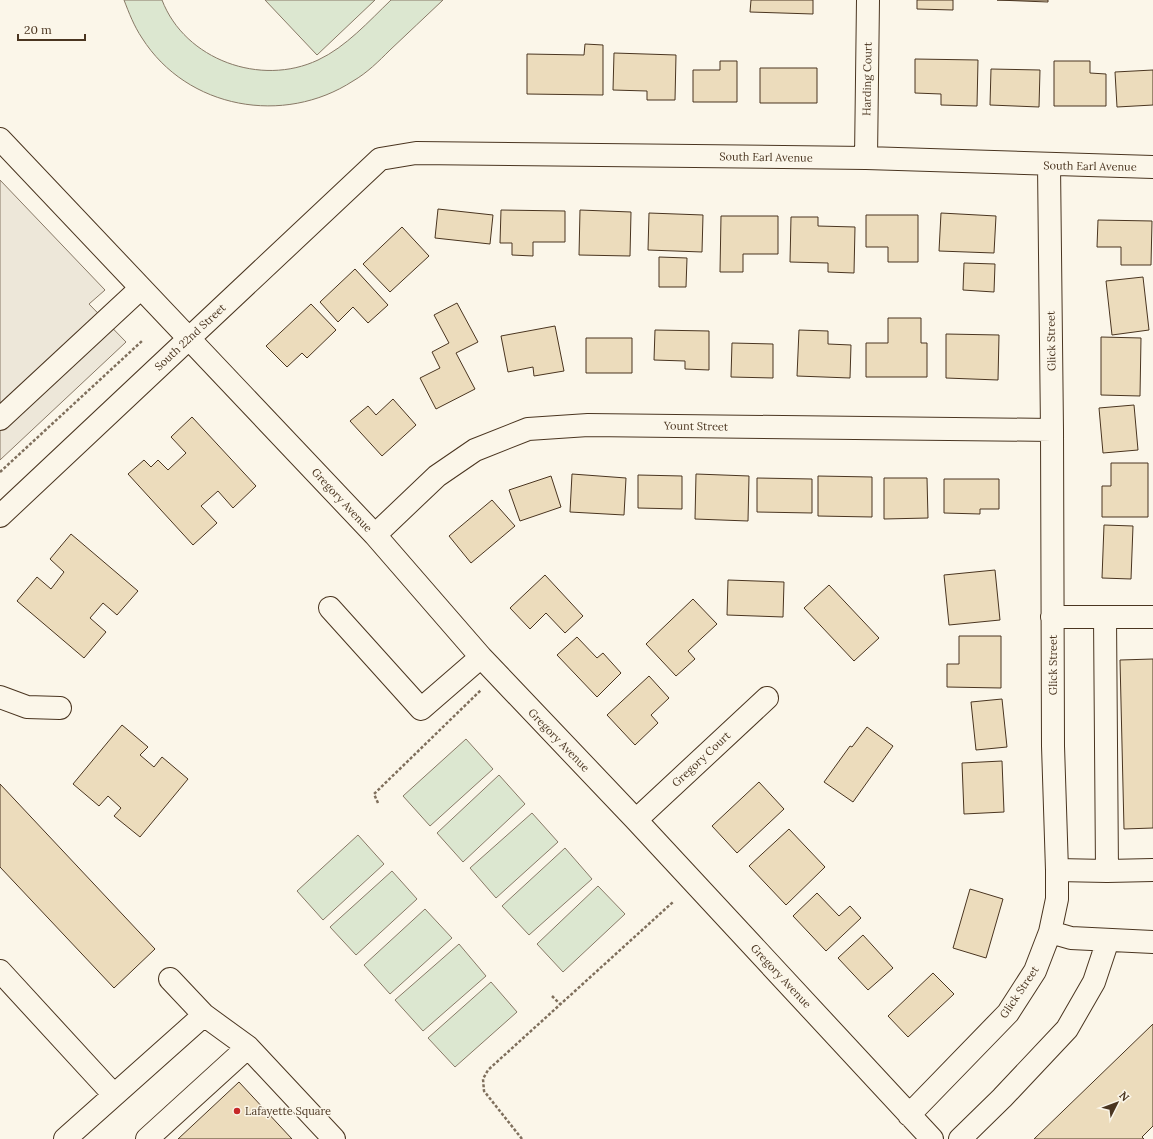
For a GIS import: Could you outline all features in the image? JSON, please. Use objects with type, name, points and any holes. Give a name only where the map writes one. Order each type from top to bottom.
[{"type":"street","name":"Harding Court","points":[[866,158],[868,0]]},
{"type":"street","name":"Gregory Avenue","points":[[0,139],[375,535],[481,657],[636,820],[932,1139]]},
{"type":"street","name":"South Earl Avenue","points":[[380,159],[416,152],[866,158],[1049,165],[1153,167]]},
{"type":"street","name":"South 22nd Street","points":[[0,516],[380,159]]},
{"type":"street","name":"Glick Street","points":[[909,1115],[1008,1013],[1035,971],[1050,932],[1057,899],[1053,746],[1049,165]]},
{"type":"street","points":[[0,419],[141,288]]},
{"type":"street","name":"Yount Street","points":[[375,535],[437,476],[475,450],[528,428],[588,425],[1052,430]]},
{"type":"street","points":[[330,608],[421,709],[481,657]]},
{"type":"street","points":[[1052,616],[1153,616]]},
{"type":"street","points":[[1105,617],[1108,871]]},
{"type":"street","points":[[0,697],[27,707],[60,708]]},
{"type":"street","name":"Gregory Court","points":[[636,820],[767,698]]},
{"type":"street","points":[[1057,870],[1153,870]]},
{"type":"street","points":[[1050,932],[1071,938],[1153,942]]},
{"type":"street","points":[[973,1135],[1002,1098],[1067,1029],[1094,982],[1108,940]]},
{"type":"street","points":[[0,971],[114,1095]]},
{"type":"street","points":[[170,979],[204,1016],[248,1047],[334,1139]]},
{"type":"street","points":[[65,1139],[204,1016]]},
{"type":"street","points":[[147,1139],[248,1047]]},
{"type":"path","points":[[0,472],[142,341]]},
{"type":"path","points":[[378,803],[374,794],[481,689]]},
{"type":"path","points":[[522,1139],[484,1090],[484,1079],[488,1070],[673,902]]},
{"type":"path","points":[[552,996],[560,1004]]},
{"type":"green space","points":[[124,0],[162,0],[173,21],[188,38],[206,52],[227,63],[250,69],[273,70],[296,68],[328,55],[348,41],[391,0],[443,0],[373,67],[353,81],[326,95],[297,103],[268,106],[238,103],[210,95],[184,81],[161,62],[142,38],[134,24]]},
{"type":"green space","points":[[265,0],[375,0],[317,55]]},
{"type":"green space","points":[[466,739],[493,769],[430,826],[403,796]]},
{"type":"green space","points":[[499,775],[525,804],[463,862],[437,833]]},
{"type":"green space","points":[[532,813],[558,842],[496,898],[470,868]]},
{"type":"green space","points":[[358,835],[384,864],[323,920],[297,891]]},
{"type":"green space","points":[[565,848],[592,879],[529,935],[502,906]]},
{"type":"green space","points":[[392,871],[417,899],[356,955],[330,927]]},
{"type":"green space","points":[[598,886],[625,914],[563,972],[537,944]]},
{"type":"green space","points":[[425,909],[452,938],[390,994],[364,965]]},
{"type":"green space","points":[[459,944],[486,976],[423,1031],[395,1000]]},
{"type":"green space","points":[[491,982],[517,1012],[455,1067],[428,1038]]},
{"type":"shaded area","points":[[0,180],[105,290],[89,304],[126,342],[0,460]]},
{"type":"building","points":[[751,0],[813,0],[813,14],[750,12]]},
{"type":"building","points":[[917,0],[953,0],[953,10],[917,9]]},
{"type":"building","points":[[997,0],[1048,0],[1048,2]]},
{"type":"building","points":[[585,44],[603,45],[603,95],[527,94],[527,54],[584,55]]},
{"type":"building","points":[[614,53],[676,55],[675,100],[647,100],[647,91],[613,90]]},
{"type":"building","points":[[915,59],[978,60],[977,106],[941,105],[941,94],[915,93]]},
{"type":"building","points":[[720,61],[737,61],[737,102],[693,102],[693,70],[720,70]]},
{"type":"building","points":[[1054,61],[1090,61],[1090,73],[1106,74],[1106,106],[1054,106]]},
{"type":"building","points":[[760,68],[817,68],[817,103],[760,103]]},
{"type":"building","points":[[991,69],[1040,70],[1039,107],[990,105]]},
{"type":"building","points":[[1153,70],[1153,105],[1117,107],[1115,72]]},
{"type":"building","points":[[438,209],[493,215],[490,244],[435,238]]},
{"type":"building","points":[[501,210],[565,211],[565,242],[533,242],[533,256],[512,255],[512,243],[500,243]]},
{"type":"building","points":[[580,210],[631,212],[630,256],[579,255]]},
{"type":"building","points":[[649,213],[703,215],[702,252],[648,250]]},
{"type":"building","points":[[941,213],[996,216],[994,253],[939,251]]},
{"type":"building","points":[[866,215],[918,215],[918,262],[888,262],[888,247],[866,247]]},
{"type":"building","points":[[721,216],[778,216],[778,254],[743,254],[743,272],[720,272]]},
{"type":"building","points":[[791,217],[818,217],[818,226],[855,227],[854,273],[828,272],[828,263],[790,262]]},
{"type":"building","points":[[1098,220],[1152,221],[1151,265],[1121,265],[1121,247],[1097,247]]},
{"type":"building","points":[[402,227],[429,256],[390,292],[363,264]]},
{"type":"building","points":[[659,257],[687,258],[686,287],[659,287]]},
{"type":"building","points":[[964,263],[995,264],[994,292],[963,290]]},
{"type":"building","points":[[355,269],[388,305],[368,323],[353,307],[338,322],[320,302]]},
{"type":"building","points":[[1143,277],[1149,330],[1112,335],[1106,281]]},
{"type":"building","points":[[457,303],[478,342],[456,353],[475,389],[436,409],[420,378],[440,368],[432,352],[449,343],[434,315]]},
{"type":"building","points":[[311,304],[336,330],[307,358],[302,353],[287,367],[266,346]]},
{"type":"building","points":[[888,318],[921,318],[921,343],[927,343],[927,377],[866,377],[866,343],[888,343]]},
{"type":"building","points":[[555,326],[564,371],[534,376],[533,367],[508,372],[501,336]]},
{"type":"building","points":[[655,330],[709,331],[709,370],[685,369],[685,361],[654,360]]},
{"type":"building","points":[[799,330],[828,331],[828,344],[851,345],[850,378],[797,376]]},
{"type":"building","points":[[946,334],[999,335],[998,380],[946,378]]},
{"type":"building","points":[[1101,337],[1141,338],[1140,396],[1101,395]]},
{"type":"building","points":[[586,338],[632,338],[632,373],[586,373]]},
{"type":"building","points":[[732,343],[773,344],[773,378],[731,377]]},
{"type":"building","points":[[393,399],[416,425],[382,456],[350,421],[368,406],[376,415]]},
{"type":"building","points":[[1134,405],[1138,450],[1103,453],[1099,408]]},
{"type":"building","points":[[192,417],[256,486],[233,508],[218,491],[201,506],[217,523],[193,545],[128,474],[144,460],[151,467],[158,460],[168,470],[186,453],[171,437]]},
{"type":"building","points":[[1111,463],[1148,463],[1148,517],[1102,517],[1102,486],[1111,486]]},
{"type":"building","points":[[572,474],[626,478],[624,515],[570,512]]},
{"type":"building","points":[[696,474],[749,476],[748,521],[695,519]]},
{"type":"building","points":[[638,475],[682,476],[682,509],[638,508]]},
{"type":"building","points":[[551,476],[561,507],[520,521],[509,490]]},
{"type":"building","points":[[818,476],[872,477],[872,517],[818,516]]},
{"type":"building","points":[[757,478],[812,479],[812,513],[757,512]]},
{"type":"building","points":[[884,478],[927,478],[928,518],[884,519]]},
{"type":"building","points":[[944,479],[999,479],[999,509],[980,509],[980,514],[944,513]]},
{"type":"building","points":[[492,500],[515,526],[471,563],[449,536]]},
{"type":"building","points":[[1104,525],[1133,526],[1131,579],[1102,578]]},
{"type":"building","points":[[71,534],[138,591],[117,615],[103,603],[90,618],[106,632],[84,658],[17,601],[37,577],[51,589],[64,572],[50,559]]},
{"type":"building","points":[[995,570],[1000,620],[949,625],[944,575]]},
{"type":"building","points":[[545,575],[583,616],[565,633],[546,613],[530,629],[510,608]]},
{"type":"building","points":[[728,580],[784,582],[783,617],[727,615]]},
{"type":"building","points":[[829,585],[879,638],[854,661],[804,608]]},
{"type":"building","points":[[693,599],[717,624],[688,651],[695,659],[676,676],[646,644]]},
{"type":"building","points":[[959,636],[1001,636],[1001,688],[947,687],[947,664],[959,664]]},
{"type":"building","points":[[577,637],[597,658],[603,653],[621,673],[597,697],[557,655]]},
{"type":"building","points":[[1153,659],[1153,828],[1124,829],[1120,660]]},
{"type":"building","points":[[649,676],[669,698],[651,715],[658,723],[635,745],[607,715]]},
{"type":"building","points":[[1002,699],[1007,747],[976,750],[971,702]]},
{"type":"building","points":[[122,725],[148,747],[140,755],[154,767],[162,757],[188,779],[140,837],[114,816],[121,808],[108,796],[99,806],[73,784]]},
{"type":"building","points":[[867,727],[893,746],[853,802],[824,782],[850,746],[852,747]]},
{"type":"building","points":[[1002,761],[1004,812],[964,814],[962,763]]},
{"type":"building","points":[[759,782],[784,809],[737,853],[712,826]]},
{"type":"building","points":[[0,784],[155,949],[114,988],[0,867]]},
{"type":"building","points":[[789,829],[825,867],[786,905],[749,866]]},
{"type":"building","points":[[970,889],[1003,899],[986,958],[953,948]]},
{"type":"building","points":[[817,893],[839,916],[850,906],[861,918],[826,951],[793,916]]},
{"type":"building","points":[[863,935],[893,968],[868,990],[838,958]]},
{"type":"building","points":[[933,973],[954,994],[908,1037],[888,1016]]},
{"type":"building","points":[[1153,1024],[1153,1126],[1142,1137],[1144,1139],[1034,1139]]},
{"type":"building","name":"Lafayette Square","points":[[239,1082],[292,1139],[178,1139]]},
{"type":"place","name":"Lafayette Square","points":[[237,1111]]}]
